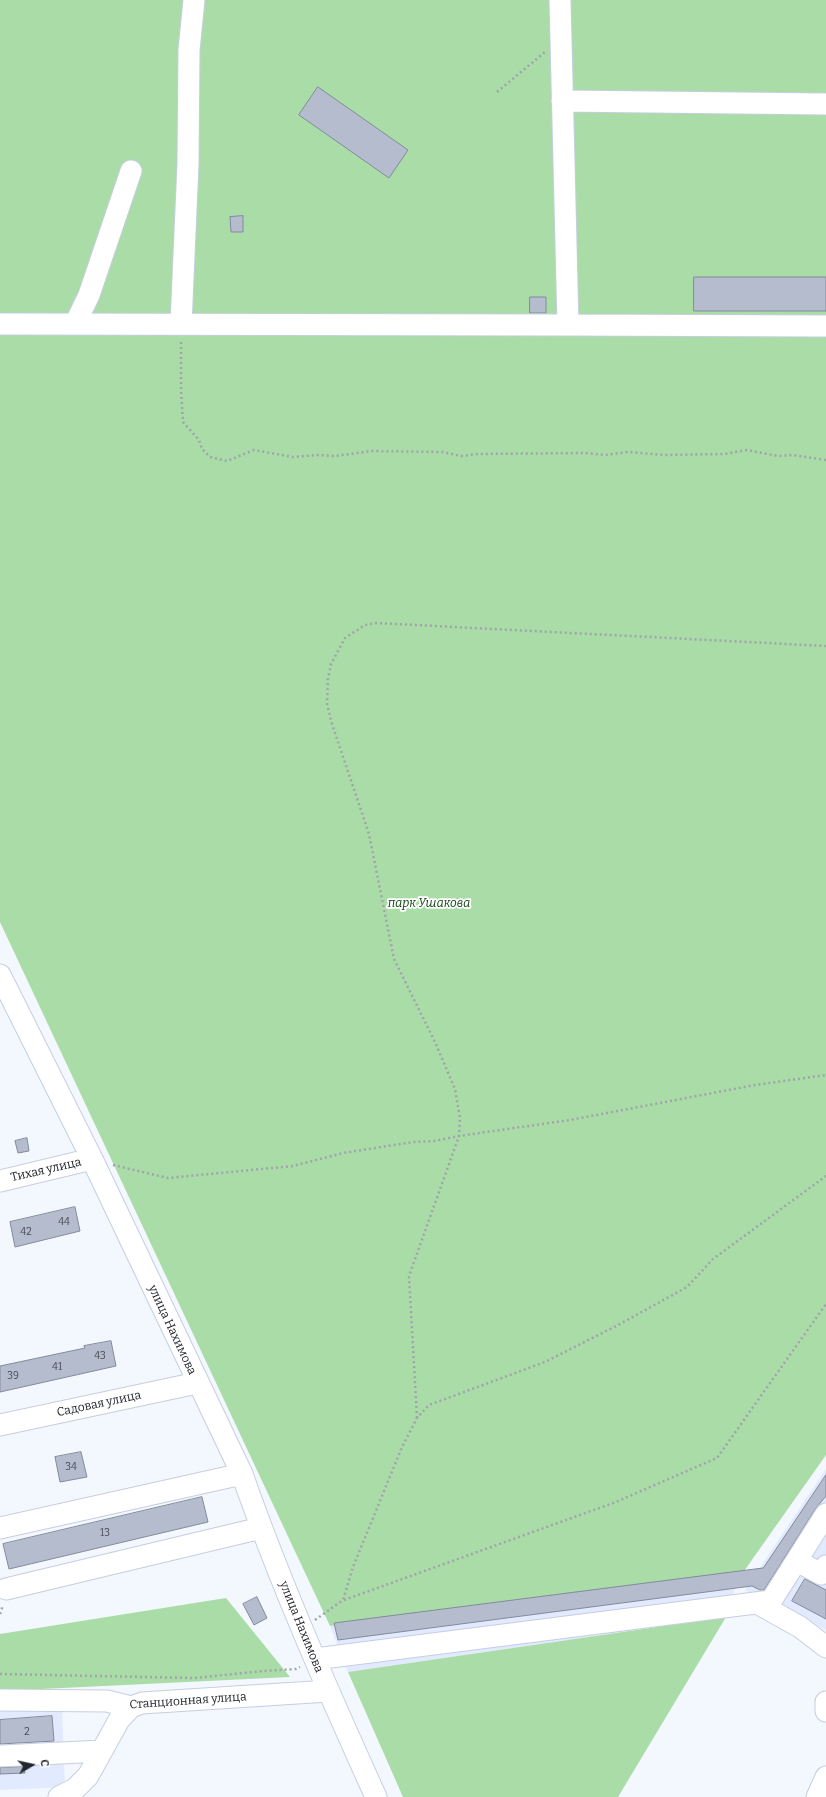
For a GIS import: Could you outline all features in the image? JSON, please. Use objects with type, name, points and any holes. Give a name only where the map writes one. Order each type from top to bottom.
[{"type":"street","points":[[181,324],[188,164],[189,50],[194,0]]},
{"type":"street","points":[[560,0],[568,325]]},
{"type":"street","points":[[562,101],[826,104]]},
{"type":"street","points":[[75,324],[89,295],[131,171]]},
{"type":"street","points":[[0,324],[826,326]]},
{"type":"street","name":"улица Нахимова","points":[[0,976],[92,1160],[197,1383],[242,1474],[261,1528],[314,1659],[376,1797]]},
{"type":"street","name":"Тихая улица","points":[[0,1181],[92,1160]]},
{"type":"street","name":"Садовая улица","points":[[0,1425],[197,1383]]},
{"type":"street","points":[[0,1528],[242,1474]]},
{"type":"street","points":[[314,1659],[771,1601],[826,1514]]},
{"type":"street","points":[[6,1589],[261,1528]]},
{"type":"street","points":[[796,1561],[821,1574],[826,1566]]},
{"type":"street","points":[[757,1603],[800,1627],[826,1647]]},
{"type":"street","name":"Станционная улица","points":[[0,1700],[108,1701],[131,1707],[142,1702],[328,1691]]},
{"type":"street","points":[[826,1702],[826,1711]]},
{"type":"street","points":[[59,1797],[75,1789],[88,1776],[119,1720],[131,1707]]},
{"type":"street","points":[[0,1756],[102,1751]]},
{"type":"street","points":[[817,1797],[826,1777]]},
{"type":"path","points":[[496,92],[561,39]]},
{"type":"path","points":[[181,324],[181,390],[183,422],[199,440],[202,449],[210,457],[227,461],[254,450],[293,457],[317,455],[335,456],[372,451],[442,452],[461,456],[476,454],[585,453],[605,456],[628,452],[665,455],[724,454],[747,450],[778,456],[793,455],[826,460]]},
{"type":"path","points":[[417,1418],[409,1276],[459,1136],[460,1118],[455,1089],[435,1042],[394,959],[369,834],[332,724],[327,704],[328,679],[331,664],[345,638],[365,625],[376,623],[826,646]]},
{"type":"path","points":[[92,1160],[168,1178],[293,1166],[344,1153],[570,1120],[755,1085],[826,1075]]},
{"type":"path","points":[[343,1600],[353,1567],[402,1447],[417,1418],[429,1405],[545,1362],[620,1324],[687,1287],[713,1259],[826,1176]]},
{"type":"path","points":[[302,1629],[343,1600],[616,1502],[717,1458],[826,1304]]},
{"type":"path","points":[[0,1674],[194,1678],[296,1670],[314,1659]]},
{"type":"shaded area","points":[[826,1469],[826,1630],[745,1590]]},
{"type":"shaded area","points":[[737,1581],[726,1617],[348,1672],[330,1626]]},
{"type":"shaded area","points":[[62,1709],[65,1787],[0,1790],[0,1710]]},
{"type":"green space","name":"парк Ушакова","points":[[0,0],[826,0],[826,1455],[737,1581],[330,1626],[0,922]]},
{"type":"green space","points":[[226,1598],[290,1677],[0,1691],[0,1634]]},
{"type":"green space","points":[[726,1617],[618,1797],[403,1797],[348,1672]]},
{"type":"building","points":[[318,87],[408,150],[389,178],[299,115]]},
{"type":"building","points":[[243,216],[243,232],[231,232],[230,217]]},
{"type":"building","points":[[694,277],[826,277],[826,311],[694,311]]},
{"type":"building","points":[[530,297],[546,297],[546,313],[530,313]]},
{"type":"building","points":[[27,1138],[29,1151],[18,1153],[15,1141]]},
{"type":"building","points":[[75,1207],[80,1231],[15,1247],[10,1222]]},
{"type":"building","points":[[111,1341],[116,1366],[0,1392],[0,1366]]},
{"type":"building","points":[[81,1452],[87,1477],[60,1482],[55,1457]]},
{"type":"building","points":[[826,1475],[826,1496],[816,1508],[764,1590],[760,1590],[752,1586],[338,1640],[334,1623],[763,1568]]},
{"type":"building","points":[[202,1497],[208,1522],[9,1569],[3,1544]]},
{"type":"building","points":[[805,1579],[826,1590],[826,1619],[792,1601]]},
{"type":"building","points":[[257,1597],[267,1618],[254,1625],[243,1604]]},
{"type":"building","points":[[52,1716],[54,1741],[0,1744],[0,1720]]},
{"type":"building","points":[[24,1767],[25,1773],[0,1774],[0,1768]]}]
